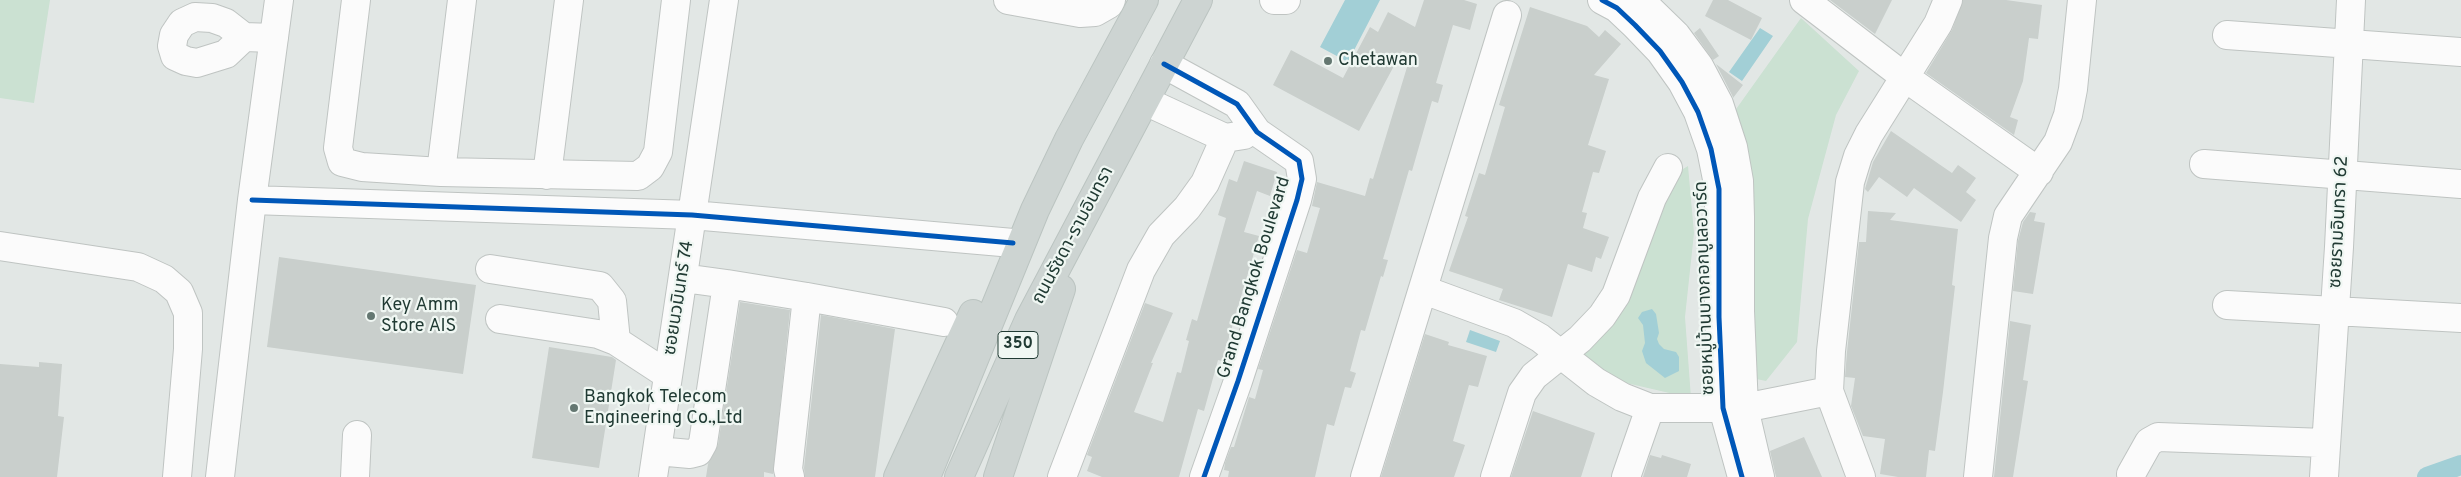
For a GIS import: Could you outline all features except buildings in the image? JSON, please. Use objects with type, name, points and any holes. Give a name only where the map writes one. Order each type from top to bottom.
[{"type":"main road","name":"350","points":[[926,477],[1035,210],[1069,139],[1144,0]]},
{"type":"main road","name":"ถนนรัชดา-รามอินทรา","points":[[959,477],[1029,320],[1198,0]]},
{"type":"main road","points":[[898,477],[946,369],[978,304],[1013,243],[1035,210]]},
{"type":"main road","points":[[998,477],[1085,216]]},
{"type":"street","points":[[220,477],[252,200],[279,0]]},
{"type":"street","points":[[356,0],[338,148],[342,162],[362,167],[441,172],[638,176],[650,167],[658,152],[676,0]]},
{"type":"street","points":[[441,172],[462,0]]},
{"type":"street","points":[[548,175],[569,0]]},
{"type":"street","name":"ซอยนวมินทร์ 74","points":[[655,464],[724,0]]},
{"type":"street","points":[[1008,0],[1080,13],[1095,12],[1110,4],[1111,0]]},
{"type":"street","points":[[1274,0],[1286,0]]},
{"type":"street","points":[[1804,0],[1906,78],[2039,172]]},
{"type":"street","points":[[1861,477],[1829,391],[1830,351],[1850,182],[1858,156],[1868,134],[1906,78],[1938,24],[1948,0]]},
{"type":"street","points":[[1978,477],[2003,238],[2008,216],[2058,142],[2068,114],[2073,89],[2082,0]]},
{"type":"street","name":"ซอยรามอินทรา 62","points":[[2324,477],[2335,312],[2351,0]]},
{"type":"street","name":"ซอยหมู่บ้านบางกอกบูเลอวาร์ด","points":[[1620,2],[1676,35],[1699,66],[1719,104],[1733,147],[1738,181],[1740,217],[1740,311],[1734,408],[1742,477]]},
{"type":"street","points":[[1365,477],[1424,290],[1507,14]]},
{"type":"street","points":[[2227,35],[2461,52]]},
{"type":"street","points":[[244,37],[274,38]]},
{"type":"street","name":"Grand Bangkok Boulevard","points":[[1164,64],[1237,104],[1257,132],[1299,161],[1302,179],[1238,381],[1204,477]]},
{"type":"street","points":[[1145,101],[1225,138],[1257,132]]},
{"type":"street","points":[[1062,477],[1141,270],[1161,236],[1186,208],[1204,183],[1225,138]]},
{"type":"street","points":[[2204,164],[2342,173],[2461,184]]},
{"type":"street","points":[[1495,477],[1522,393],[1534,376],[1580,338],[1602,316],[1616,294],[1652,198],[1668,168]]},
{"type":"street","points":[[252,200],[692,215],[1013,243]]},
{"type":"street","points":[[0,246],[138,267],[164,278],[179,292],[188,312],[188,350],[177,477]]},
{"type":"street","points":[[490,269],[600,286],[612,301],[616,341]]},
{"type":"street","points":[[683,278],[807,297],[944,322]]},
{"type":"street","points":[[655,464],[698,452],[703,443],[727,284]]},
{"type":"street","name":"ซอยหมู่บ้านบางกอกบูเลอวาร์ด","points":[[1424,290],[1514,323],[1540,338],[1596,382],[1622,397],[1650,408],[1734,408],[1829,391]]},
{"type":"street","points":[[790,477],[788,469],[807,297]]},
{"type":"street","points":[[2227,305],[2461,318]]},
{"type":"street","points":[[500,320],[598,334],[616,341],[668,375]]},
{"type":"street","points":[[1626,477],[1650,408]]},
{"type":"street","name":"ซอยหมู่บ้านบางกอกบูเลอวาร์ด","points":[[1734,408],[1760,477]]},
{"type":"street","points":[[355,477],[357,435]]},
{"type":"street","points":[[2131,474],[2149,442],[2158,437],[2325,443]]},
{"type":"green space","points":[[0,0],[50,0],[34,103],[0,98]]},
{"type":"green space","points":[[1801,18],[1859,71],[1836,115],[1808,219],[1797,342],[1766,381],[1747,377],[1729,119]]},
{"type":"green space","points":[[1688,166],[1694,233],[1685,317],[1691,398],[1622,382],[1568,353],[1673,175]]},
{"type":"water","points":[[1345,0],[1380,0],[1348,62],[1320,47]]},
{"type":"water","points":[[1760,28],[1773,36],[1742,81],[1729,72]]},
{"type":"water","points":[[1652,309],[1656,314],[1659,344],[1664,349],[1676,352],[1679,357],[1679,371],[1665,378],[1646,363],[1642,351],[1645,343],[1643,325],[1638,318],[1642,312]]},
{"type":"water","points":[[1470,330],[1500,341],[1496,352],[1466,342]]},
{"type":"waterway","points":[[2427,477],[2461,465]]},
{"type":"cycle path","points":[[1602,0],[1617,8],[1660,51],[1682,82],[1698,112],[1711,149],[1719,189],[1719,317],[1723,408],[1742,477]]},
{"type":"cycle path","points":[[1164,64],[1237,104],[1257,132],[1299,161],[1302,179],[1297,200],[1238,381],[1204,477]]},
{"type":"cycle path","points":[[252,200],[692,215],[1013,243]]},
{"type":"place","name":"Chetawan","points":[[1328,61]]},
{"type":"place","name":"Key Amm Store AIS","points":[[371,316]]},
{"type":"place","name":"Bangkok Telecom Engineering Co.,Ltd","points":[[574,408]]}]
